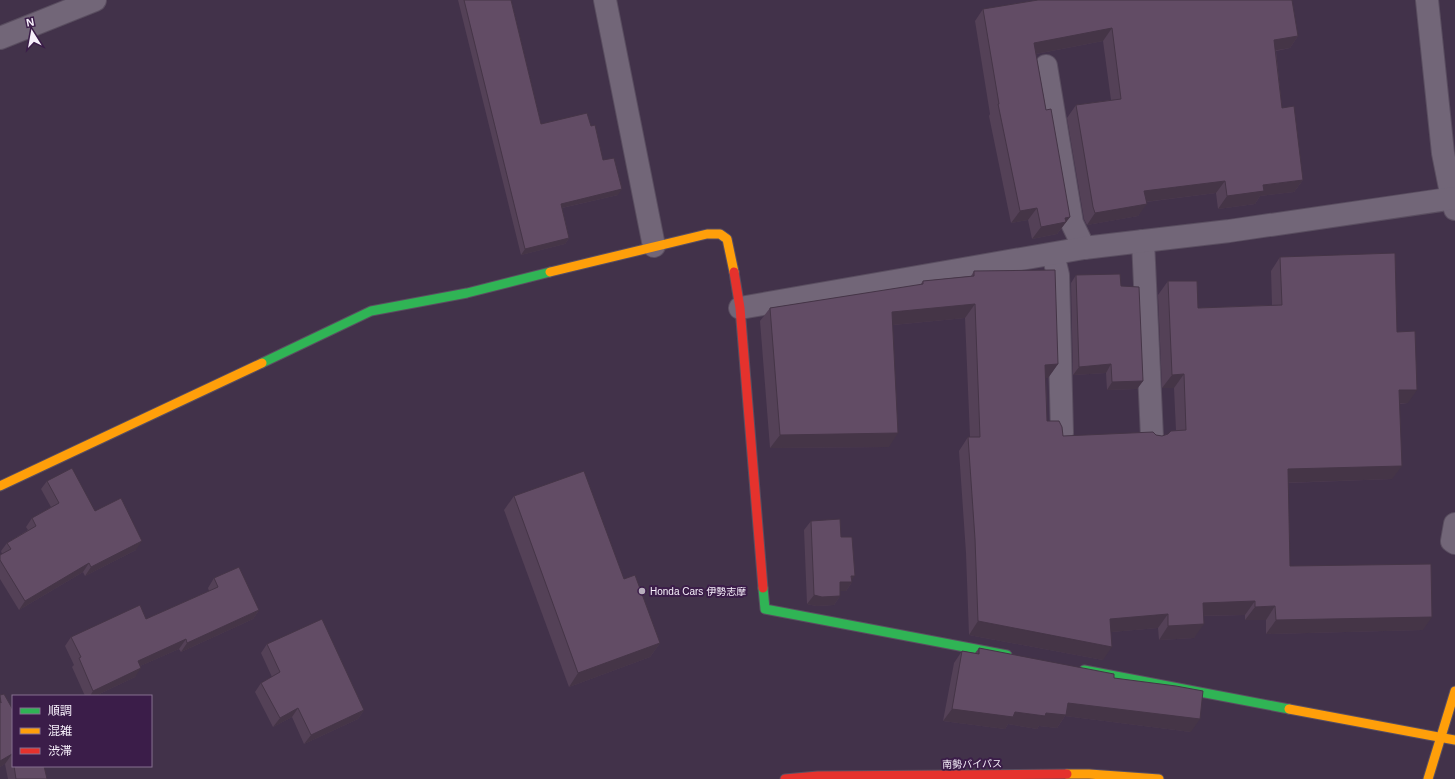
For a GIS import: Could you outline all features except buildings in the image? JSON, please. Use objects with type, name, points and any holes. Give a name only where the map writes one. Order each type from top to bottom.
[{"type":"main road","points":[[0,486],[371,311],[467,293],[654,246],[707,234],[720,234],[727,239],[730,250],[740,308],[765,609],[1016,657]]},
{"type":"main road","points":[[1071,667],[1455,740]]},
{"type":"main road","points":[[1428,779],[1455,691]]},
{"type":"main road","name":"南勢バイパス","points":[[785,779],[818,776],[1089,774],[1159,779]]},
{"type":"street","points":[[0,38],[95,0]]},
{"type":"street","points":[[605,0],[654,246]]},
{"type":"street","points":[[740,308],[1084,248],[1454,202],[1443,152],[1426,0]]},
{"type":"street","points":[[1046,66],[1072,223],[1084,248]]},
{"type":"street","points":[[1143,241],[1152,437]]},
{"type":"street","points":[[1053,254],[1058,275],[1062,433]]},
{"type":"street","points":[[1455,524],[1452,541],[1455,543]]},
{"type":"traffic: fast","points":[[262,363],[371,311],[467,293],[550,272]]},
{"type":"traffic: fast","points":[[763,588],[765,609],[1007,655]]},
{"type":"traffic: fast","points":[[1084,670],[1289,709]]},
{"type":"traffic: slow","points":[[550,272],[707,234],[720,234],[727,239],[734,272]]},
{"type":"traffic: slow","points":[[0,486],[262,363]]},
{"type":"traffic: slow","points":[[1428,779],[1455,691]]},
{"type":"traffic: slow","points":[[1289,709],[1455,740]]},
{"type":"traffic: slow","points":[[1067,774],[1159,779]]},
{"type":"traffic: jam","points":[[734,272],[740,308],[763,588]]},
{"type":"traffic: jam","points":[[785,779],[818,776],[1067,774]]},
{"type":"place","name":"Honda Cars 伊勢志摩","points":[[642,591]]}]
